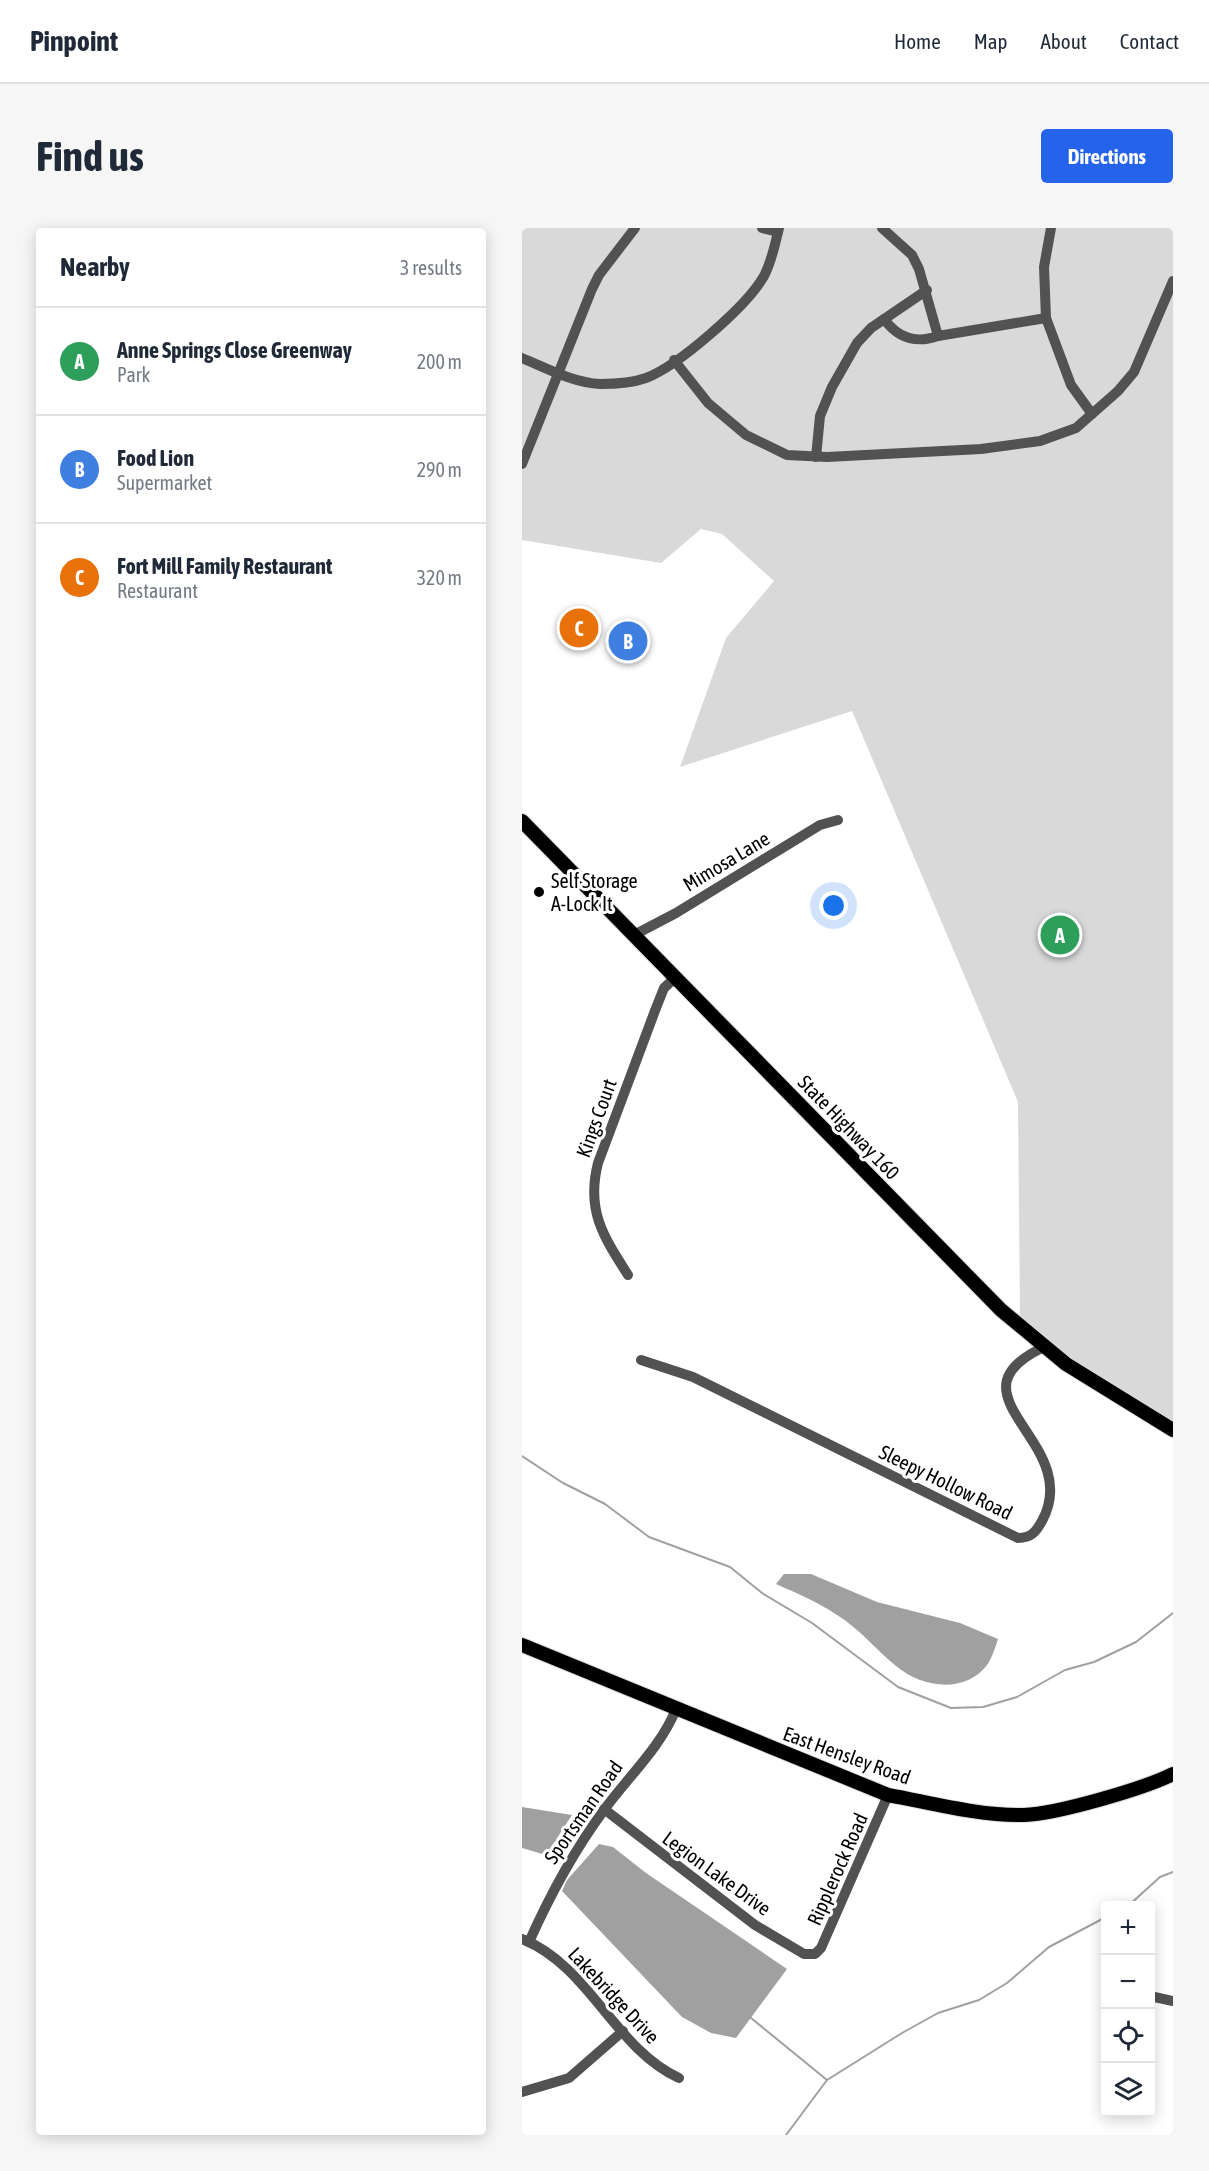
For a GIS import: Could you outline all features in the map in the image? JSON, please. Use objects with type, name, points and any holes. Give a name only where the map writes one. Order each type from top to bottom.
[{"type":"main road","name":"State Highway 160","points":[[522,821],[972,1282],[1044,1347],[1093,1382],[1173,1430]]},
{"type":"main road","name":"East Hensley Road","points":[[522,1645],[888,1795],[947,1806],[1024,1815],[1133,1789],[1173,1774]]},
{"type":"street","points":[[522,464],[599,275],[635,228]]},
{"type":"street","points":[[522,358],[589,383],[621,384],[646,378],[674,360],[740,308],[753,292],[764,276],[779,230],[762,228]]},
{"type":"street","points":[[882,228],[912,255],[927,290],[938,336]]},
{"type":"street","points":[[1051,228],[1044,267],[1046,318],[1071,385],[1092,414]]},
{"type":"street","points":[[674,360],[708,403],[746,435],[787,455],[816,457],[981,449],[1040,441],[1076,428],[1118,391],[1134,372],[1173,281]]},
{"type":"street","points":[[816,457],[820,416],[832,387],[857,343],[871,328],[927,290]]},
{"type":"street","points":[[884,319],[894,333],[924,341],[938,336],[1046,318]]},
{"type":"street","name":"Mimosa Lane","points":[[634,935],[686,907],[819,826],[838,820]]},
{"type":"street","name":"Kings Court","points":[[628,1275],[596,1217],[593,1183],[598,1163],[664,988],[676,977]]},
{"type":"street","name":"Sleepy Hollow Road","points":[[641,1360],[693,1377],[997,1528],[1018,1538],[1027,1538],[1034,1534],[1043,1519],[1050,1494],[1042,1455],[1006,1398],[1005,1379],[1017,1362],[1044,1347]]},
{"type":"street","name":"Sportsman Road","points":[[525,1940],[555,1884],[604,1809],[663,1735],[676,1709]]},
{"type":"street","name":"Ripplerock Road","points":[[815,1954],[821,1948],[888,1795]]},
{"type":"street","name":"Legion Lake Drive","points":[[604,1809],[755,1925],[804,1954],[815,1954]]},
{"type":"street","name":"Lakebridge Drive","points":[[525,1940],[551,1954],[568,1969],[652,2063],[679,2078]]},
{"type":"street","points":[[1155,1997],[1173,2001]]},
{"type":"street","points":[[522,2092],[569,2078],[624,2031]]},
{"type":"shaded area","points":[[522,228],[1173,228],[1173,1423],[1095,1378],[1020,1318],[1018,1102],[852,711],[680,767],[726,638],[774,581],[722,534],[701,529],[661,563],[522,540]]},
{"type":"shaded area","points":[[784,1574],[811,1574],[877,1602],[960,1623],[998,1639],[989,1662],[978,1674],[955,1684],[930,1683],[896,1666],[853,1627],[830,1610],[776,1584]]},
{"type":"shaded area","points":[[522,1807],[572,1815],[546,1855],[522,1848]]},
{"type":"shaded area","points":[[599,1844],[613,1847],[646,1873],[787,1969],[736,2038],[711,2033],[682,2017],[562,1891],[567,1880]]},
{"type":"waterway","points":[[522,1456],[563,1483],[605,1504],[649,1537],[730,1567],[762,1593],[812,1623],[898,1687],[951,1708],[983,1707],[1017,1697],[1065,1670],[1094,1662],[1136,1642],[1173,1613]]},
{"type":"waterway","points":[[556,1840],[561,1857]]},
{"type":"waterway","points":[[1134,1901],[1160,1877],[1173,1872]]},
{"type":"waterway","points":[[786,2135],[827,2080],[938,2013],[979,2000],[1007,1983],[1049,1947],[1101,1920]]},
{"type":"waterway","points":[[751,2018],[827,2080]]},
{"type":"place","name":"Fort Mill Family Restaurant","points":[[579,628]]},
{"type":"place","name":"Food Lion","points":[[628,641]]},
{"type":"place","name":"Self Storage A-Lock It","points":[[539,892]]},
{"type":"place","name":"Anne Springs Close Greenway","points":[[1060,935]]}]
